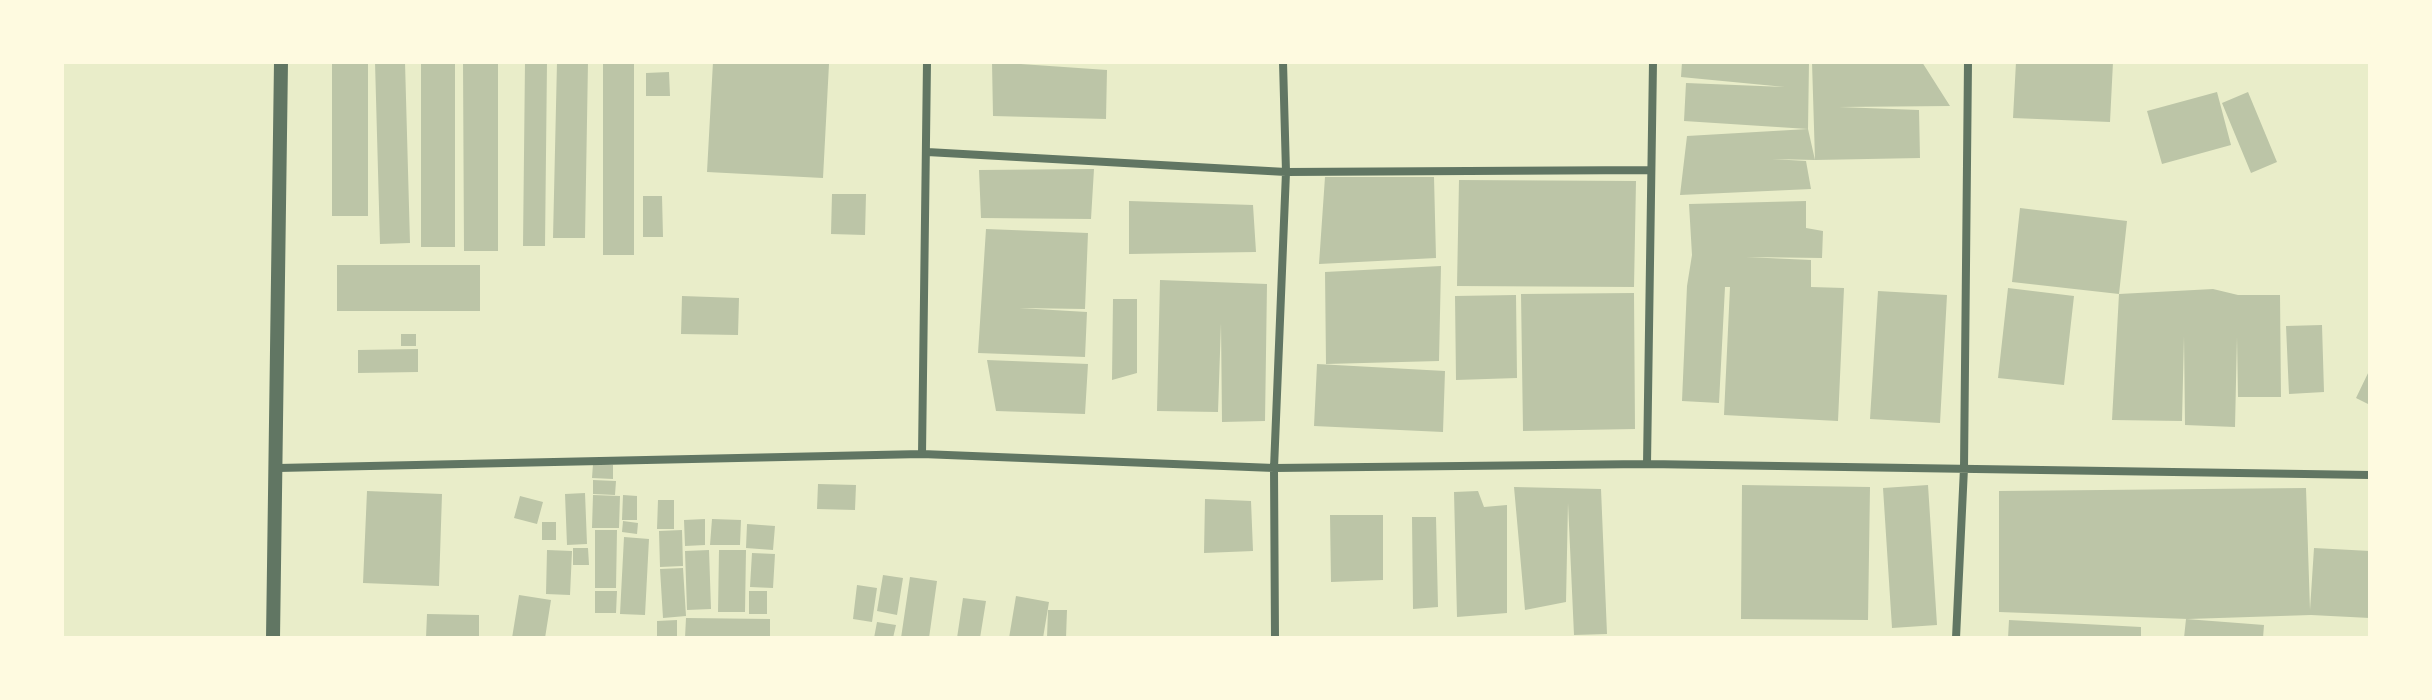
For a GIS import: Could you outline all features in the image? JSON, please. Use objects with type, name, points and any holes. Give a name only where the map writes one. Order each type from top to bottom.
[{"type":"street","points":[[273,638],[278,468],[281,62]]},
{"type":"street","points":[[922,454],[927,62]]},
{"type":"street","points":[[1275,638],[1274,468],[1286,172],[1283,62]]},
{"type":"street","points":[[1647,464],[1653,62]]},
{"type":"street","points":[[1956,638],[1964,468],[1968,62]]},
{"type":"street","points":[[927,152],[1286,172],[1651,170]]},
{"type":"street","points":[[278,468],[922,454],[1274,468],[1647,464],[2370,475]]},
{"type":"building","points":[[332,62],[368,62],[368,216],[332,216]]},
{"type":"building","points":[[375,62],[405,62],[410,243],[380,244]]},
{"type":"building","points":[[421,62],[455,62],[455,247],[421,247]]},
{"type":"building","points":[[463,62],[498,62],[498,251],[464,251]]},
{"type":"building","points":[[525,62],[547,62],[545,246],[523,246]]},
{"type":"building","points":[[557,62],[588,62],[585,238],[553,238]]},
{"type":"building","points":[[603,62],[634,62],[634,255],[603,255]]},
{"type":"building","points":[[713,62],[829,64],[823,178],[707,172]]},
{"type":"building","points":[[992,62],[1107,70],[1106,119],[993,116]]},
{"type":"building","points":[[1682,62],[1809,62],[1808,129],[1684,121],[1686,83],[1785,87],[1681,77]]},
{"type":"building","points":[[1812,62],[1922,62],[1950,106],[1839,107],[1919,110],[1920,158],[1815,160]]},
{"type":"building","points":[[2016,62],[2113,62],[2110,122],[2013,118]]},
{"type":"building","points":[[669,72],[670,96],[646,96],[646,73]]},
{"type":"building","points":[[2217,92],[2231,145],[2162,164],[2147,111]]},
{"type":"building","points":[[2248,92],[2277,162],[2251,173],[2222,103]]},
{"type":"building","points":[[1808,129],[1815,160],[1772,159],[1806,161],[1811,189],[1680,195],[1687,136]]},
{"type":"building","points":[[1094,169],[1091,219],[981,218],[979,170]]},
{"type":"building","points":[[1325,177],[1434,177],[1436,258],[1319,264]]},
{"type":"building","points":[[1459,180],[1636,181],[1634,287],[1457,286]]},
{"type":"building","points":[[832,194],[866,194],[865,235],[831,234]]},
{"type":"building","points":[[643,196],[662,196],[663,237],[643,237]]},
{"type":"building","points":[[1129,201],[1253,205],[1256,252],[1129,254]]},
{"type":"building","points":[[1806,201],[1806,228],[1823,231],[1822,258],[1746,257],[1811,260],[1811,287],[1844,288],[1838,421],[1724,415],[1730,287],[1725,287],[1719,403],[1682,401],[1687,286],[1692,255],[1689,204]]},
{"type":"building","points":[[2020,208],[2127,221],[2119,294],[2012,282]]},
{"type":"building","points":[[986,229],[1088,233],[1085,309],[1019,308],[1087,312],[1085,357],[978,353]]},
{"type":"building","points":[[337,265],[480,265],[480,311],[337,311]]},
{"type":"building","points":[[1441,266],[1439,361],[1326,364],[1325,272]]},
{"type":"building","points":[[1160,280],[1267,284],[1265,421],[1222,422],[1221,323],[1218,412],[1157,411]]},
{"type":"building","points":[[2008,288],[2074,296],[2064,385],[1998,378]]},
{"type":"building","points":[[2213,289],[2238,295],[2280,295],[2281,397],[2238,397],[2237,337],[2235,427],[2185,425],[2184,336],[2182,421],[2112,420],[2119,294]]},
{"type":"building","points":[[1878,291],[1947,295],[1940,423],[1870,419]]},
{"type":"building","points":[[1634,293],[1635,429],[1523,431],[1521,294]]},
{"type":"building","points":[[1516,295],[1517,378],[1456,380],[1455,296]]},
{"type":"building","points":[[682,296],[739,298],[738,335],[681,334]]},
{"type":"building","points":[[1113,299],[1137,299],[1137,373],[1112,380]]},
{"type":"building","points":[[2322,325],[2324,392],[2289,394],[2286,326]]},
{"type":"building","points":[[401,334],[416,334],[416,346],[401,346]]},
{"type":"building","points":[[418,349],[418,372],[358,373],[358,350]]},
{"type":"building","points":[[987,360],[1088,364],[1085,414],[996,411]]},
{"type":"building","points":[[1317,364],[1445,371],[1443,432],[1314,426]]},
{"type":"building","points":[[2370,369],[2370,405],[2356,398]]},
{"type":"building","points":[[593,464],[613,465],[613,479],[592,478]]},
{"type":"building","points":[[593,480],[616,481],[615,495],[593,494]]},
{"type":"building","points":[[818,484],[856,485],[855,510],[817,509]]},
{"type":"building","points":[[1742,485],[1870,487],[1868,620],[1741,619]]},
{"type":"building","points":[[1928,485],[1937,625],[1892,628],[1883,488]]},
{"type":"building","points":[[1514,487],[1601,489],[1607,634],[1574,635],[1568,503],[1566,602],[1525,610]]},
{"type":"building","points":[[2306,488],[2310,610],[2314,548],[2370,551],[2370,618],[2311,615],[2188,619],[1999,612],[1999,491]]},
{"type":"building","points":[[367,491],[442,494],[439,586],[363,583]]},
{"type":"building","points":[[1478,491],[1484,507],[1507,505],[1507,613],[1457,617],[1454,492]]},
{"type":"building","points":[[585,493],[587,544],[567,545],[565,494]]},
{"type":"building","points":[[593,495],[620,496],[619,528],[592,528]]},
{"type":"building","points":[[623,495],[637,496],[637,520],[622,520]]},
{"type":"building","points":[[520,496],[543,502],[537,524],[514,518]]},
{"type":"building","points":[[1205,499],[1251,501],[1253,551],[1204,553]]},
{"type":"building","points":[[658,500],[674,500],[674,529],[657,529]]},
{"type":"building","points":[[1330,515],[1383,515],[1383,580],[1331,582]]},
{"type":"building","points":[[1412,517],[1436,517],[1438,607],[1413,609]]},
{"type":"building","points":[[705,519],[705,545],[685,546],[684,520]]},
{"type":"building","points":[[712,519],[741,520],[740,545],[710,545]]},
{"type":"building","points":[[623,521],[638,523],[637,534],[622,532]]},
{"type":"building","points":[[542,522],[556,522],[556,540],[542,540]]},
{"type":"building","points":[[747,524],[775,526],[773,550],[746,548]]},
{"type":"building","points":[[595,530],[617,530],[616,588],[595,588]]},
{"type":"building","points":[[682,530],[683,566],[660,567],[659,531]]},
{"type":"building","points":[[624,537],[649,539],[645,615],[620,614]]},
{"type":"building","points":[[573,548],[588,548],[589,565],[573,565]]},
{"type":"building","points":[[547,550],[572,551],[570,595],[546,594]]},
{"type":"building","points":[[709,550],[711,609],[687,610],[685,551]]},
{"type":"building","points":[[719,550],[746,550],[745,612],[718,612]]},
{"type":"building","points":[[752,553],[775,554],[773,588],[750,587]]},
{"type":"building","points":[[683,568],[686,616],[663,618],[660,569]]},
{"type":"building","points":[[883,575],[903,578],[897,615],[877,611]]},
{"type":"building","points":[[910,577],[937,581],[929,638],[901,638]]},
{"type":"building","points":[[857,585],[877,588],[872,622],[853,619]]},
{"type":"building","points":[[595,591],[617,591],[616,613],[595,613]]},
{"type":"building","points":[[749,591],[767,591],[767,614],[749,614]]},
{"type":"building","points":[[519,595],[551,600],[545,638],[512,638]]},
{"type":"building","points":[[1016,596],[1049,602],[1043,638],[1009,638]]},
{"type":"building","points":[[963,598],[986,601],[980,638],[957,638]]},
{"type":"building","points":[[1048,610],[1067,610],[1066,638],[1047,638]]},
{"type":"building","points":[[427,614],[479,615],[479,638],[426,638]]},
{"type":"building","points":[[686,618],[770,619],[770,638],[685,638]]},
{"type":"building","points":[[2186,619],[2264,625],[2263,638],[2184,638]]},
{"type":"building","points":[[677,620],[677,638],[657,638],[657,621]]},
{"type":"building","points":[[2009,620],[2141,627],[2141,638],[2008,638]]},
{"type":"building","points":[[877,622],[896,625],[893,638],[874,638]]}]
